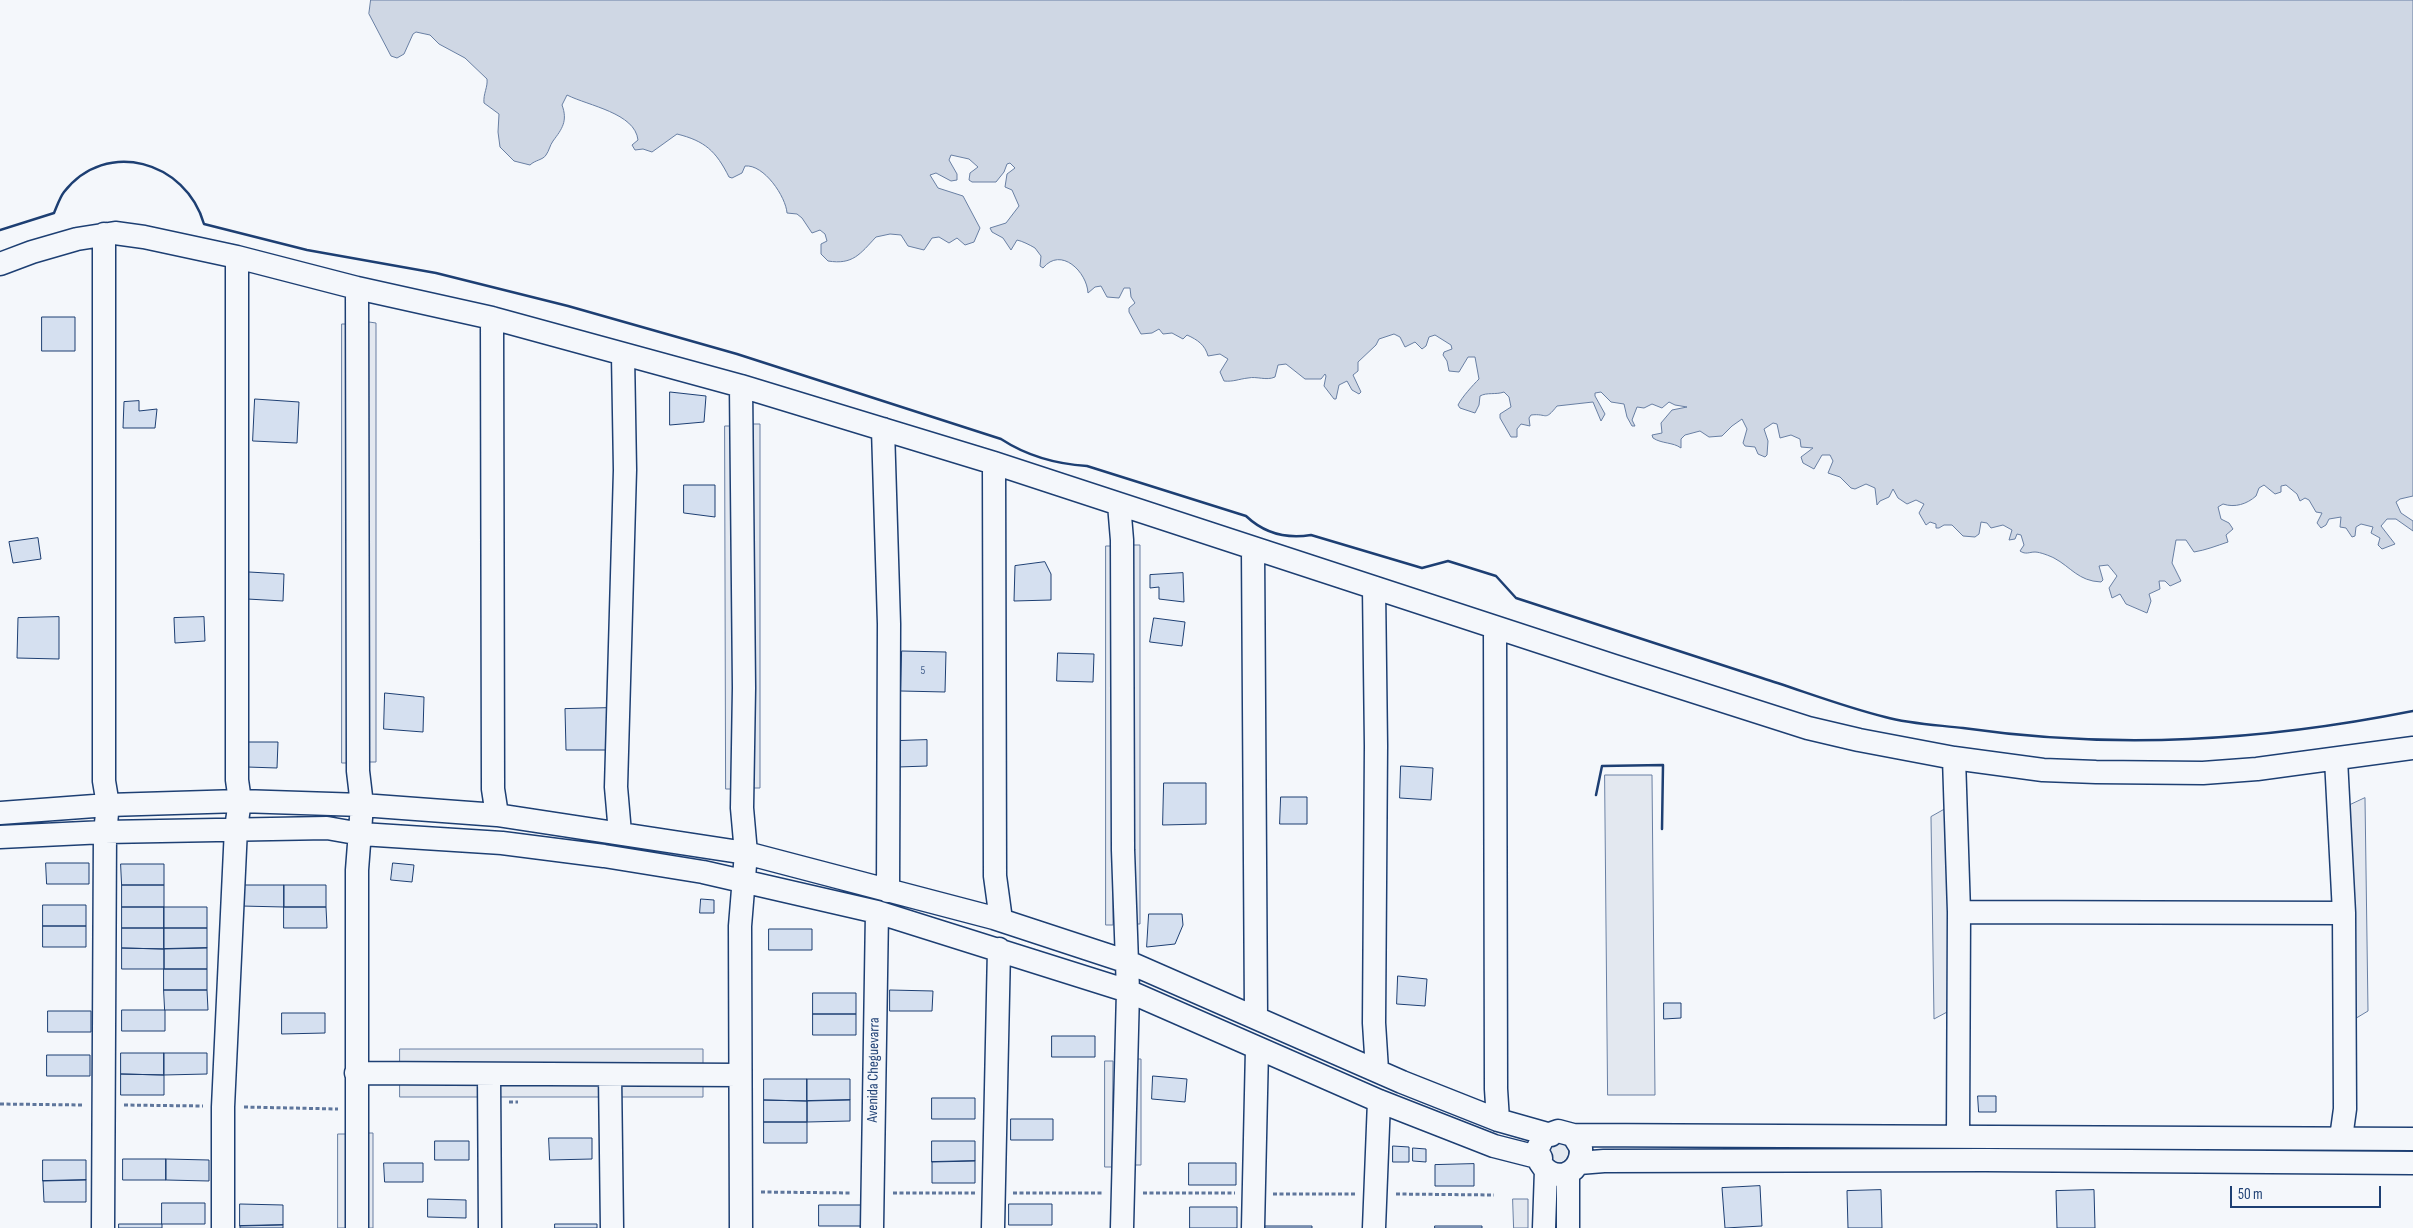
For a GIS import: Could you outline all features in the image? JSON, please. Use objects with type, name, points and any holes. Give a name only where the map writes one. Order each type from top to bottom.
[{"type":"street","points":[[103,1228],[105,832],[108,805],[104,780],[104,234]]},
{"type":"street","points":[[0,264],[32,252],[104,234],[144,237],[237,257],[357,288],[492,318],[741,386],[994,463],[1252,549],[1808,728],[1859,740],[1954,758],[2043,770],[2148,773],[2203,773],[2257,769],[2413,748]]},
{"type":"street","points":[[223,1228],[223,1107],[236,828],[240,801],[237,780],[237,257]]},
{"type":"street","points":[[357,288],[358,771],[362,805],[362,834],[357,870],[357,1228]]},
{"type":"street","points":[[492,318],[493,789],[497,815]]},
{"type":"street","points":[[620,833],[616,787],[625,470],[623,355]]},
{"type":"street","points":[[741,386],[744,688],[742,808],[746,853],[740,926],[741,1228]]},
{"type":"street","points":[[883,430],[889,624],[888,890]]},
{"type":"street","points":[[994,463],[995,876],[1001,920]]},
{"type":"street","points":[[1119,504],[1122,540],[1124,934],[1128,962],[1122,1228]]},
{"type":"street","points":[[1252,549],[1256,1016]]},
{"type":"street","points":[[1374,588],[1376,746],[1374,1023],[1377,1070]]},
{"type":"street","points":[[1495,627],[1496,1089],[1498,1120]]},
{"type":"street","points":[[1954,758],[1959,912],[1958,1136]]},
{"type":"street","points":[[2336,759],[2344,913],[2344,1109],[2341,1138]]},
{"type":"street","points":[[0,813],[108,805],[240,801],[362,805],[497,815],[746,853],[1001,920],[1128,962],[1377,1070],[1498,1120],[1562,1135],[1581,1148],[1558,1166],[1544,1228]]},
{"type":"street","points":[[0,837],[236,828],[327,828],[362,834],[502,843],[604,856],[745,881],[877,912],[1128,991],[1379,1101],[1494,1146],[1558,1166],[1604,1161],[2413,1162]]},
{"type":"street","name":"Avenida Cheguevarra","points":[[872,1228],[877,912]]},
{"type":"street","points":[[1959,912],[2344,913]]},
{"type":"street","points":[[993,1228],[999,949]]},
{"type":"street","points":[[1253,1228],[1257,1049]]},
{"type":"street","points":[[356,1073],[740,1075]]},
{"type":"street","points":[[488,1075],[490,1228]]},
{"type":"street","points":[[610,1075],[612,1228]]},
{"type":"street","points":[[1374,1228],[1379,1101]]},
{"type":"street","points":[[1568,1228],[1558,1166],[1537,1150],[1544,1136],[2413,1139]]},
{"type":"path","points":[[0,1104],[357,1109]]},
{"type":"shaded area","points":[[371,0],[2413,0],[2413,496],[2396,502],[2401,513],[2413,521],[2413,531],[2396,519],[2387,519],[2381,526],[2395,544],[2382,549],[2378,545],[2380,538],[2371,533],[2373,527],[2361,524],[2356,527],[2355,536],[2352,537],[2346,528],[2340,527],[2341,517],[2329,519],[2326,525],[2321,528],[2317,523],[2322,513],[2316,512],[2309,500],[2305,498],[2300,501],[2297,494],[2286,485],[2281,486],[2281,492],[2275,494],[2264,485],[2259,488],[2256,496],[2245,503],[2232,506],[2223,504],[2218,507],[2221,519],[2229,523],[2233,529],[2226,535],[2228,542],[2194,552],[2186,540],[2176,540],[2172,563],[2181,581],[2170,586],[2165,581],[2159,581],[2160,589],[2149,594],[2151,601],[2147,613],[2126,604],[2120,594],[2112,598],[2109,588],[2117,576],[2108,565],[2099,566],[2103,580],[2101,582],[2093,581],[2086,579],[2050,556],[2037,552],[2026,553],[2020,551],[2024,545],[2021,535],[2017,534],[2015,539],[2009,540],[2012,530],[2003,525],[1991,528],[1987,523],[1981,522],[1979,534],[1975,537],[1963,536],[1952,525],[1936,528],[1936,524],[1930,522],[1926,525],[1919,513],[1924,504],[1916,500],[1907,504],[1898,498],[1893,489],[1889,497],[1880,501],[1877,505],[1875,488],[1866,484],[1855,489],[1851,488],[1840,477],[1828,473],[1833,461],[1830,455],[1822,455],[1814,469],[1803,463],[1801,457],[1813,448],[1801,447],[1800,439],[1791,435],[1780,438],[1777,424],[1773,423],[1764,429],[1768,441],[1767,455],[1765,457],[1758,454],[1755,447],[1745,446],[1743,443],[1747,429],[1742,419],[1722,436],[1709,437],[1700,431],[1685,435],[1681,439],[1681,448],[1656,440],[1652,435],[1662,433],[1661,423],[1672,410],[1687,407],[1669,402],[1662,408],[1652,404],[1644,408],[1637,407],[1632,420],[1635,426],[1632,426],[1627,417],[1624,404],[1611,402],[1601,392],[1595,393],[1595,396],[1605,414],[1601,421],[1593,402],[1557,406],[1546,416],[1531,415],[1529,418],[1530,426],[1521,424],[1517,429],[1517,437],[1511,437],[1500,418],[1500,414],[1511,407],[1509,397],[1504,392],[1480,396],[1479,405],[1475,413],[1460,408],[1458,405],[1479,379],[1475,357],[1468,357],[1459,372],[1449,371],[1447,361],[1443,355],[1444,352],[1452,349],[1451,345],[1435,335],[1429,337],[1426,346],[1422,349],[1415,342],[1405,347],[1400,337],[1394,334],[1379,339],[1376,345],[1358,362],[1358,371],[1353,375],[1361,392],[1359,394],[1352,390],[1347,381],[1339,385],[1336,399],[1334,399],[1324,386],[1325,374],[1321,379],[1305,379],[1286,364],[1278,365],[1275,377],[1272,378],[1224,381],[1220,372],[1228,359],[1220,354],[1208,356],[1200,343],[1187,335],[1183,339],[1172,333],[1163,334],[1159,329],[1152,333],[1141,334],[1129,312],[1129,308],[1135,303],[1131,297],[1130,288],[1124,288],[1119,298],[1107,297],[1101,286],[1095,287],[1088,293],[1083,277],[1072,264],[1057,260],[1050,262],[1043,268],[1040,266],[1041,256],[1035,248],[1017,240],[1011,250],[1003,238],[992,232],[990,228],[1006,223],[1019,206],[1012,190],[1005,187],[1007,174],[1015,168],[1010,163],[1007,164],[1004,172],[996,182],[972,182],[969,180],[970,173],[978,167],[969,159],[951,155],[949,160],[957,174],[957,180],[951,181],[936,173],[930,175],[938,188],[963,196],[980,228],[974,242],[965,245],[957,238],[949,243],[939,237],[932,238],[924,250],[908,246],[901,235],[890,234],[876,237],[850,260],[828,261],[821,254],[821,244],[827,241],[825,234],[820,230],[812,233],[797,214],[787,213],[783,199],[773,183],[759,170],[745,166],[742,173],[732,178],[729,177],[709,148],[695,140],[677,134],[652,152],[643,149],[635,150],[632,145],[638,140],[635,131],[629,123],[610,112],[567,95],[562,105],[564,111],[563,124],[546,155],[530,165],[514,161],[500,147],[498,132],[499,114],[484,103],[487,79],[465,58],[439,44],[430,35],[416,32],[413,34],[404,54],[397,58],[391,56],[369,14]]},
{"type":"shaded area","points":[[369,322],[376,323],[376,762],[369,762]]},
{"type":"shaded area","points":[[342,324],[349,324],[349,763],[342,763]]},
{"type":"shaded area","points":[[753,424],[760,424],[760,788],[753,788]]},
{"type":"shaded area","points":[[725,426],[733,426],[733,789],[726,789]]},
{"type":"shaded area","points":[[1133,545],[1140,545],[1140,924],[1133,924]]},
{"type":"shaded area","points":[[1106,546],[1113,546],[1113,925],[1106,925]]},
{"type":"shaded area","points":[[1605,775],[1652,775],[1655,1095],[1608,1095]]},
{"type":"shaded area","points":[[2365,798],[2368,1011],[2353,1020],[2350,805]]},
{"type":"shaded area","points":[[1947,808],[1949,1011],[1934,1019],[1931,817]]},
{"type":"shaded area","points":[[400,1049],[703,1049],[703,1097],[400,1097]]},
{"type":"shaded area","points":[[1134,1059],[1141,1059],[1141,1165],[1133,1165]]},
{"type":"shaded area","points":[[1105,1061],[1113,1061],[1112,1167],[1105,1167]]},
{"type":"shaded area","points":[[366,1133],[373,1133],[373,1228],[366,1228]]},
{"type":"shaded area","points":[[338,1134],[346,1134],[346,1228],[338,1228]]},
{"type":"shaded area","points":[[1559,1143],[1566,1146],[1569,1153],[1566,1160],[1559,1163],[1552,1160],[1549,1153],[1552,1146]]},
{"type":"shaded area","points":[[1513,1199],[1528,1199],[1528,1228],[1514,1228]]},
{"type":"building","points":[[42,317],[75,317],[75,351],[42,351]]},
{"type":"building","points":[[670,392],[706,396],[704,422],[670,425]]},
{"type":"building","points":[[255,399],[299,402],[297,443],[253,441]]},
{"type":"building","points":[[139,401],[139,411],[157,409],[155,428],[123,428],[124,402]]},
{"type":"building","points":[[684,485],[715,485],[715,517],[684,513]]},
{"type":"building","points":[[38,538],[41,559],[13,563],[9,542]]},
{"type":"building","points":[[1045,562],[1051,574],[1051,600],[1014,601],[1015,566]]},
{"type":"building","points":[[249,572],[284,574],[283,601],[247,599]]},
{"type":"building","points":[[1183,573],[1184,602],[1159,599],[1159,587],[1150,588],[1150,575]]},
{"type":"building","points":[[59,617],[59,659],[17,658],[18,618]]},
{"type":"building","points":[[204,617],[205,641],[175,643],[174,618]]},
{"type":"building","points":[[1154,618],[1185,622],[1182,646],[1150,642]]},
{"type":"building","points":[[902,651],[946,652],[945,692],[901,691]]},
{"type":"building","points":[[1058,653],[1094,654],[1093,682],[1057,681]]},
{"type":"building","points":[[385,693],[424,697],[423,732],[384,729]]},
{"type":"building","points":[[612,708],[611,750],[566,750],[565,709]]},
{"type":"building","points":[[927,740],[927,766],[898,767],[897,741]]},
{"type":"building","points":[[247,742],[278,742],[277,768],[247,767]]},
{"type":"building","points":[[1401,766],[1433,768],[1431,800],[1400,798]]},
{"type":"building","points":[[1164,783],[1206,783],[1206,824],[1163,825]]},
{"type":"building","points":[[1281,797],[1307,797],[1307,824],[1280,824]]},
{"type":"building","points":[[46,863],[89,863],[89,884],[47,884]]},
{"type":"building","points":[[393,863],[414,865],[412,882],[391,880]]},
{"type":"building","points":[[121,864],[164,864],[164,885],[122,885]]},
{"type":"building","points":[[122,885],[164,885],[164,907],[122,907]]},
{"type":"building","points":[[241,885],[284,885],[284,907],[241,906]]},
{"type":"building","points":[[284,885],[326,885],[326,907],[284,907]]},
{"type":"building","points":[[701,899],[714,900],[714,913],[700,913]]},
{"type":"building","points":[[43,905],[86,905],[86,926],[43,926]]},
{"type":"building","points":[[122,907],[164,907],[164,928],[122,928]]},
{"type":"building","points":[[164,907],[207,907],[207,928],[164,928]]},
{"type":"building","points":[[284,907],[326,907],[327,928],[284,928]]},
{"type":"building","points":[[1149,914],[1182,914],[1183,925],[1175,944],[1147,947]]},
{"type":"building","points":[[43,926],[86,926],[86,947],[43,947]]},
{"type":"building","points":[[122,928],[164,928],[164,949],[122,948]]},
{"type":"building","points":[[164,928],[207,928],[207,948],[164,949]]},
{"type":"building","points":[[769,929],[812,929],[812,950],[769,950]]},
{"type":"building","points":[[122,948],[164,949],[164,969],[122,969]]},
{"type":"building","points":[[207,948],[207,969],[164,969],[164,949]]},
{"type":"building","points":[[164,969],[207,969],[207,990],[164,990]]},
{"type":"building","points":[[1398,976],[1427,979],[1425,1006],[1397,1004]]},
{"type":"building","points":[[164,990],[207,990],[208,1010],[165,1010]]},
{"type":"building","points":[[890,990],[933,991],[932,1011],[890,1011]]},
{"type":"building","points":[[813,993],[856,993],[856,1014],[813,1014]]},
{"type":"building","points":[[1664,1003],[1681,1003],[1681,1018],[1664,1019]]},
{"type":"building","points":[[122,1010],[165,1010],[165,1031],[122,1031]]},
{"type":"building","points":[[48,1011],[91,1011],[91,1032],[48,1032]]},
{"type":"building","points":[[282,1013],[325,1013],[325,1033],[282,1034]]},
{"type":"building","points":[[813,1014],[856,1014],[856,1035],[813,1035]]},
{"type":"building","points":[[1052,1036],[1095,1036],[1095,1057],[1052,1057]]},
{"type":"building","points":[[121,1053],[164,1053],[164,1075],[121,1074]]},
{"type":"building","points":[[164,1053],[207,1053],[207,1074],[164,1075]]},
{"type":"building","points":[[47,1055],[90,1055],[90,1076],[47,1076]]},
{"type":"building","points":[[121,1074],[164,1075],[164,1095],[121,1095]]},
{"type":"building","points":[[1153,1076],[1187,1079],[1185,1102],[1152,1099]]},
{"type":"building","points":[[764,1079],[807,1079],[807,1101],[764,1100]]},
{"type":"building","points":[[807,1079],[850,1079],[850,1100],[807,1101]]},
{"type":"building","points":[[1978,1096],[1996,1096],[1996,1112],[1979,1112]]},
{"type":"building","points":[[932,1098],[975,1098],[975,1119],[932,1119]]},
{"type":"building","points":[[764,1100],[807,1101],[807,1122],[764,1122]]},
{"type":"building","points":[[850,1100],[850,1121],[807,1122],[807,1101]]},
{"type":"building","points":[[1011,1119],[1053,1119],[1053,1140],[1011,1140]]},
{"type":"building","points":[[764,1122],[807,1122],[807,1143],[764,1143]]},
{"type":"building","points":[[549,1138],[592,1138],[592,1159],[550,1160]]},
{"type":"building","points":[[435,1141],[469,1141],[469,1160],[435,1160]]},
{"type":"building","points":[[932,1141],[975,1141],[975,1161],[932,1162]]},
{"type":"building","points":[[1393,1146],[1409,1147],[1409,1162],[1393,1162]]},
{"type":"building","points":[[1413,1148],[1426,1149],[1426,1162],[1413,1161]]},
{"type":"building","points":[[123,1159],[166,1159],[166,1180],[123,1180]]},
{"type":"building","points":[[166,1159],[209,1160],[209,1181],[166,1180]]},
{"type":"building","points":[[43,1160],[86,1160],[86,1180],[43,1181]]},
{"type":"building","points":[[975,1161],[975,1183],[932,1183],[932,1162]]},
{"type":"building","points":[[384,1163],[423,1163],[423,1182],[385,1182]]},
{"type":"building","points":[[1189,1163],[1236,1163],[1236,1185],[1189,1185]]},
{"type":"building","points":[[1474,1164],[1474,1186],[1435,1186],[1435,1165]]},
{"type":"building","points":[[86,1180],[86,1202],[44,1202],[43,1181]]},
{"type":"building","points":[[1760,1186],[1762,1226],[1725,1228],[1722,1188]]},
{"type":"building","points":[[1881,1190],[1882,1228],[1848,1228],[1847,1191]]},
{"type":"building","points":[[2094,1190],[2095,1228],[2057,1228],[2056,1191]]},
{"type":"building","points":[[428,1199],[466,1200],[466,1218],[428,1217]]},
{"type":"building","points":[[162,1203],[205,1203],[205,1224],[162,1224]]},
{"type":"building","points":[[240,1204],[283,1205],[283,1225],[240,1226]]},
{"type":"building","points":[[1009,1204],[1052,1204],[1052,1225],[1009,1225]]},
{"type":"building","points":[[819,1205],[861,1205],[862,1226],[819,1226]]},
{"type":"building","points":[[1190,1207],[1237,1207],[1237,1228],[1190,1228]]},
{"type":"building","points":[[119,1224],[162,1224],[162,1228],[119,1228]]},
{"type":"building","points":[[555,1224],[597,1224],[597,1228],[555,1228]]},
{"type":"building","points":[[283,1225],[283,1228],[240,1228],[240,1226]]},
{"type":"building","points":[[1265,1226],[1312,1226],[1312,1228],[1265,1228]]},
{"type":"building","points":[[1435,1226],[1482,1226],[1482,1228],[1435,1228]]},
{"type":"wall","points":[[0,230],[54,213],[64,192],[81,175],[101,165],[122,162],[143,164],[163,172],[180,185],[195,202],[204,224],[307,250],[436,273],[568,306],[737,354],[1001,439],[1021,450],[1042,458],[1087,466],[1246,516],[1268,531],[1293,536],[1311,535],[1422,568],[1448,561],[1496,576],[1516,598],[1839,704],[1895,719],[2020,735],[2133,740],[2245,735],[2357,721],[2413,711]]},
{"type":"wall","points":[[1596,795],[1602,766],[1663,765],[1662,829]]}]
